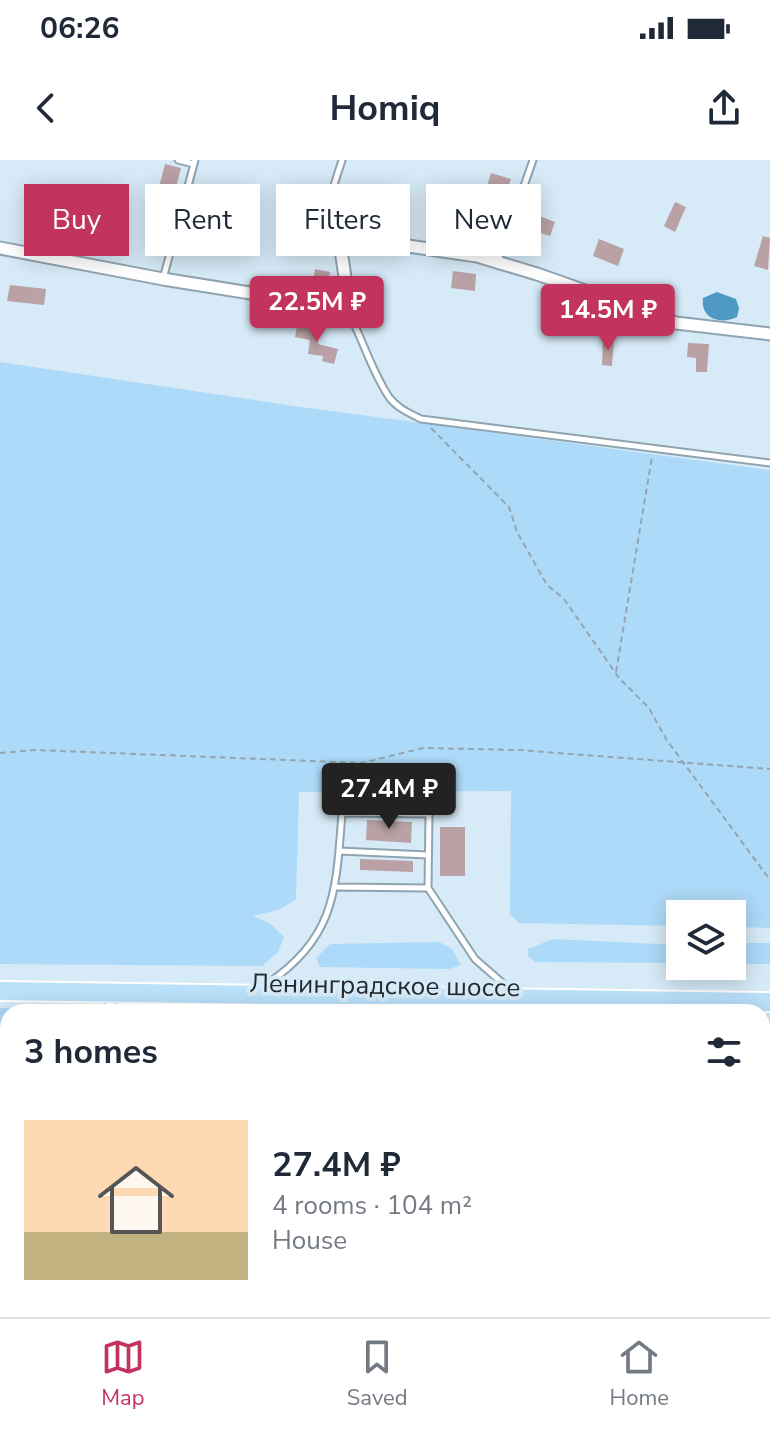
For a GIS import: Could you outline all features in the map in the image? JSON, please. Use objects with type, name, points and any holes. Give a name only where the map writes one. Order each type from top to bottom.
[{"type":"highway","name":"Ленинградское шоссе","points":[[0,980],[770,991]]},
{"type":"highway","name":"Ленинградское шоссе","points":[[0,991],[594,1004]]},
{"type":"highway","name":"Ленинградское шоссе","points":[[749,1004],[770,1002]]},
{"type":"street","points":[[410,245],[498,262],[676,323],[770,334]]},
{"type":"street","points":[[0,248],[163,279],[331,306],[343,302],[347,291],[342,256]]},
{"type":"lane","points":[[163,279],[194,162],[178,160]]},
{"type":"lane","points":[[336,184],[342,160]]},
{"type":"lane","points":[[498,262],[533,160]]},
{"type":"lane","points":[[343,302],[390,397],[402,410],[427,420],[770,463]]},
{"type":"lane","points":[[268,983],[287,970],[306,950],[323,923],[337,887],[342,813],[429,814],[428,888],[475,959],[507,987]]},
{"type":"lane","points":[[339,851],[428,855]]},
{"type":"lane","points":[[337,887],[428,888]]},
{"type":"lane","points":[[96,992],[111,1004]]},
{"type":"lane","points":[[138,1004],[149,993]]},
{"type":"path","points":[[427,420],[442,443],[509,507],[517,532],[547,585],[564,599],[616,672],[649,708],[684,763],[770,880]]},
{"type":"path","points":[[616,672],[652,448]]},
{"type":"path","points":[[0,753],[35,750],[362,763],[423,748],[519,750],[770,769]]},
{"type":"shaded area","points":[[717,292],[736,299],[739,308],[737,317],[718,320],[708,315],[703,298]]},
{"type":"shaded area","points":[[0,362],[294,406],[770,470],[770,928],[746,927],[746,900],[666,900],[666,926],[519,923],[510,914],[511,791],[299,792],[296,899],[281,909],[253,916],[270,923],[284,937],[278,952],[262,966],[0,964]]},
{"type":"shaded area","points":[[553,939],[666,944],[666,963],[535,962],[528,956],[528,949]]},
{"type":"shaded area","points":[[439,942],[452,949],[461,965],[449,969],[320,967],[316,958],[330,944]]},
{"type":"shaded area","points":[[746,943],[770,943],[770,964],[746,964]]},
{"type":"building","points":[[165,164],[181,168],[177,184],[160,184]]},
{"type":"building","points":[[491,173],[511,179],[509,184],[488,184]]},
{"type":"building","points":[[675,202],[686,207],[675,232],[664,226]]},
{"type":"building","points":[[541,217],[555,222],[550,236],[541,233]]},
{"type":"building","points":[[763,236],[770,238],[768,270],[754,266]]},
{"type":"building","points":[[599,239],[624,249],[618,266],[593,256]]},
{"type":"building","points":[[315,269],[330,272],[327,291],[312,289]]},
{"type":"building","points":[[453,271],[476,274],[475,291],[451,288]]},
{"type":"building","points":[[10,285],[46,289],[44,305],[7,301]]},
{"type":"building","points":[[297,326],[320,330],[318,344],[338,349],[334,364],[322,361],[323,356],[308,354],[310,340],[295,337]]},
{"type":"building","points":[[603,338],[614,339],[612,366],[602,365]]},
{"type":"building","points":[[688,343],[709,344],[707,372],[696,372],[696,358],[687,357]]},
{"type":"building","points":[[367,820],[412,822],[411,843],[366,840]]},
{"type":"building","points":[[440,827],[465,827],[465,876],[440,876]]},
{"type":"building","points":[[360,859],[413,861],[413,872],[360,870]]}]
